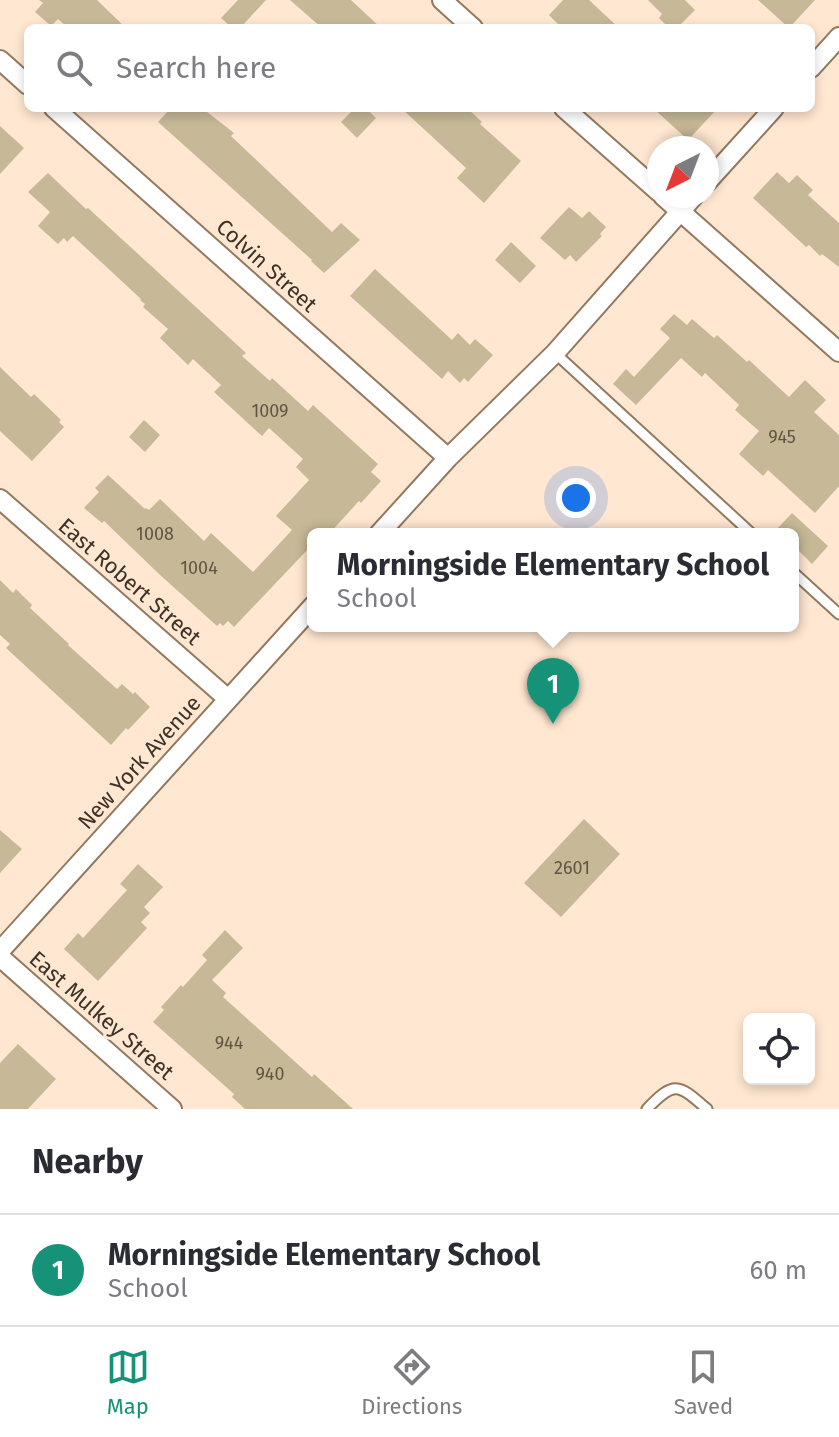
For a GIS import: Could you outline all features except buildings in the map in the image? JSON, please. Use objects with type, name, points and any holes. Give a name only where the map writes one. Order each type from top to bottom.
[{"type":"street","points":[[442,0],[469,24]]},
{"type":"street","points":[[815,64],[839,37]]},
{"type":"street","points":[[0,60],[24,81]]},
{"type":"street","name":"Colvin Street","points":[[59,112],[448,458]]},
{"type":"street","points":[[569,112],[647,182]]},
{"type":"street","points":[[719,169],[770,112]]},
{"type":"street","points":[[677,208],[839,352]]},
{"type":"street","points":[[384,528],[448,458],[555,353],[683,208]]},
{"type":"street","name":"East Robert Street","points":[[0,499],[228,699]]},
{"type":"street","name":"New York Avenue","points":[[0,954],[307,613]]},
{"type":"street","name":"East Mulkey Street","points":[[0,954],[172,1109]]},
{"type":"lane","points":[[555,353],[745,528]]},
{"type":"lane","points":[[799,577],[839,614]]},
{"type":"lane","points":[[647,1109],[673,1087],[683,1088],[707,1109]]},
{"type":"place","name":"Morningside Elementary School","points":[[553,724]]}]
